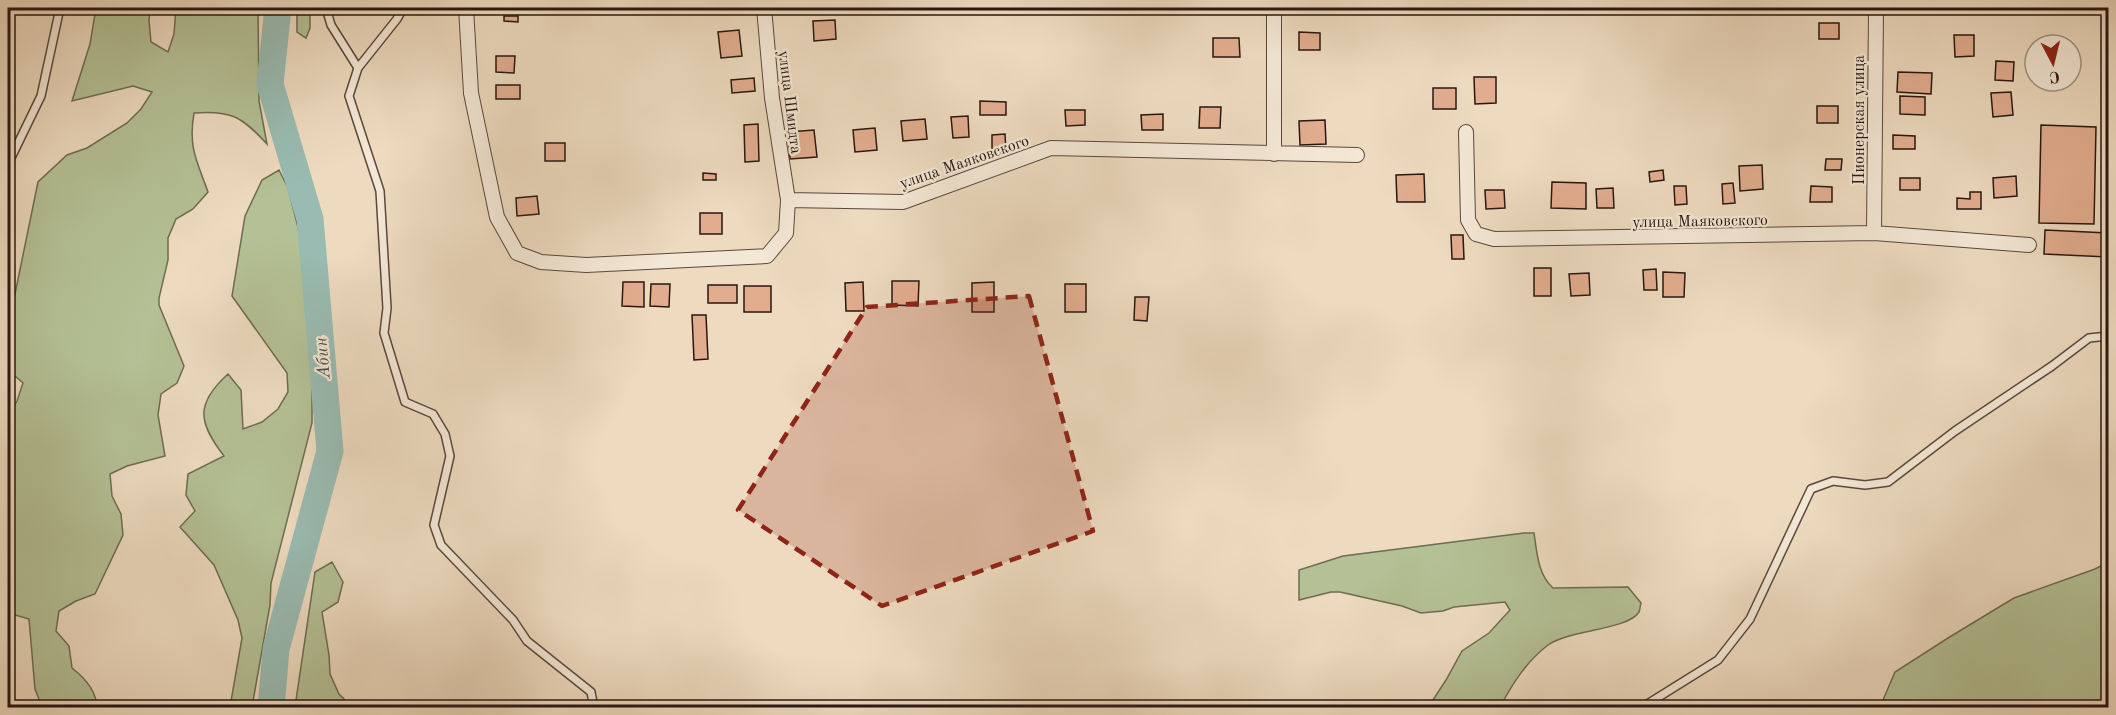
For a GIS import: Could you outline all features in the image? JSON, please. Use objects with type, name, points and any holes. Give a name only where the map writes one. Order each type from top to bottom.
[{"type":"street","points":[[466,8],[471,93],[497,217],[517,253],[541,262],[586,266],[767,256],[786,233],[788,200]]},
{"type":"street","name":"улица Шмидта","points":[[764,8],[772,98],[788,200]]},
{"type":"street","points":[[1274,8],[1274,153]]},
{"type":"street","name":"Пионерская улица","points":[[1874,233],[1875,8]]},
{"type":"street","name":"улица Маяковского","points":[[1466,132],[1468,220],[1476,234],[1494,239],[1874,233],[2030,244]]},
{"type":"street","name":"улица Маяковского","points":[[788,200],[903,202],[1051,148],[1357,155]]},
{"type":"lane","points":[[8,164],[41,96],[60,8]]},
{"type":"lane","points":[[326,8],[331,25],[358,68]]},
{"type":"lane","points":[[403,8],[397,19],[358,68],[349,96],[380,191],[387,308],[384,333],[405,402],[433,414],[445,434],[450,456],[434,525],[441,545],[513,620],[527,641],[591,692],[594,708]]},
{"type":"lane","points":[[1641,708],[1718,660],[1731,644],[1750,619],[1811,489],[1833,481],[1865,485],[1888,482],[1955,430],[2052,366],[2088,338],[2109,336]]},
{"type":"highlighted area","points":[[1029,296],[1093,531],[882,606],[738,510],[867,307]]},
{"type":"green space","points":[[96,8],[150,8],[151,42],[168,52],[174,34],[176,8],[258,8],[259,101],[267,144],[250,127],[235,117],[218,113],[194,113],[193,145],[208,192],[193,209],[176,219],[168,238],[168,260],[159,305],[184,366],[177,383],[161,394],[158,415],[165,456],[127,466],[110,474],[112,496],[121,514],[123,535],[95,594],[59,611],[56,631],[69,646],[72,668],[89,685],[97,707],[42,707],[35,689],[29,619],[8,613],[8,417],[23,383],[8,370],[8,328],[38,182],[67,155],[87,148],[127,123],[141,109],[152,92],[133,86],[72,101],[90,44]]},
{"type":"green space","points":[[297,8],[310,8],[310,28],[306,38],[297,32]]},
{"type":"green space","points":[[279,170],[288,188],[304,251],[312,357],[312,423],[271,583],[270,605],[252,707],[230,707],[242,638],[238,620],[214,565],[180,527],[195,511],[186,495],[188,474],[224,456],[209,433],[204,414],[205,404],[217,385],[228,374],[241,390],[243,429],[262,422],[278,409],[288,392],[287,373],[232,296],[245,216],[262,180]]},
{"type":"green space","points":[[1534,533],[1541,570],[1553,588],[1628,587],[1641,603],[1639,612],[1623,623],[1569,636],[1548,645],[1521,673],[1500,707],[1429,706],[1462,651],[1489,633],[1510,610],[1505,602],[1421,613],[1402,606],[1340,592],[1299,600],[1299,570],[1343,556]]},
{"type":"green space","points":[[332,562],[343,582],[338,602],[322,612],[330,674],[339,694],[352,707],[295,707],[315,572]]},
{"type":"green space","points":[[2108,562],[2108,707],[1880,707],[1895,672],[1948,638],[2014,598],[2095,569]]},
{"type":"building","points":[[500,8],[520,8],[519,10]]},
{"type":"building","points":[[504,16],[518,16],[518,22],[504,21]]},
{"type":"building","points":[[835,20],[836,39],[814,41],[813,21]]},
{"type":"building","points":[[1819,23],[1839,23],[1839,39],[1819,39]]},
{"type":"building","points":[[739,30],[742,56],[721,58],[718,32]]},
{"type":"building","points":[[1299,32],[1320,33],[1320,50],[1299,50]]},
{"type":"building","points":[[1954,35],[1974,35],[1974,56],[1955,57]]},
{"type":"building","points":[[1213,38],[1239,38],[1240,57],[1213,57]]},
{"type":"building","points":[[496,56],[515,56],[514,73],[496,72]]},
{"type":"building","points":[[1996,61],[2014,62],[2013,81],[1995,80]]},
{"type":"building","points":[[1898,72],[1932,73],[1931,94],[1897,92]]},
{"type":"building","points":[[1474,77],[1496,77],[1496,103],[1475,104]]},
{"type":"building","points":[[754,78],[755,91],[732,93],[731,80]]},
{"type":"building","points":[[496,85],[520,85],[520,99],[496,99]]},
{"type":"building","points":[[1433,88],[1456,88],[1456,109],[1433,109]]},
{"type":"building","points":[[2011,92],[2013,115],[1993,117],[1991,93]]},
{"type":"building","points":[[1900,96],[1925,97],[1925,115],[1900,114]]},
{"type":"building","points":[[980,101],[1006,102],[1006,115],[980,115]]},
{"type":"building","points":[[1817,106],[1838,106],[1838,123],[1817,123]]},
{"type":"building","points":[[1200,107],[1221,107],[1220,128],[1199,128]]},
{"type":"building","points":[[1065,110],[1085,110],[1085,125],[1066,126]]},
{"type":"building","points":[[1163,114],[1163,130],[1142,130],[1141,115]]},
{"type":"building","points":[[968,116],[969,137],[953,138],[951,117]]},
{"type":"building","points":[[925,119],[927,139],[903,141],[901,121]]},
{"type":"building","points":[[1325,120],[1326,144],[1300,145],[1299,121]]},
{"type":"building","points":[[758,124],[759,161],[745,162],[744,125]]},
{"type":"building","points":[[2041,125],[2096,127],[2094,224],[2039,223]]},
{"type":"building","points":[[875,128],[877,150],[855,152],[853,130]]},
{"type":"building","points":[[814,130],[817,157],[790,159],[788,132]]},
{"type":"building","points":[[1005,134],[1006,153],[992,153],[992,135]]},
{"type":"building","points":[[1893,135],[1915,136],[1915,149],[1893,149]]},
{"type":"building","points":[[545,143],[565,143],[565,161],[545,161]]},
{"type":"building","points":[[1826,159],[1842,159],[1841,170],[1825,170]]},
{"type":"building","points":[[1762,165],[1763,189],[1740,191],[1739,166]]},
{"type":"building","points":[[1663,170],[1664,180],[1650,182],[1649,172]]},
{"type":"building","points":[[703,173],[716,174],[716,180],[703,180]]},
{"type":"building","points":[[1424,174],[1425,202],[1397,202],[1396,175]]},
{"type":"building","points":[[2016,176],[2017,196],[1994,198],[1993,178]]},
{"type":"building","points":[[1900,178],[1920,178],[1920,190],[1900,190]]},
{"type":"building","points":[[1552,182],[1586,183],[1586,209],[1551,208]]},
{"type":"building","points":[[1733,183],[1735,203],[1723,204],[1722,184]]},
{"type":"building","points":[[1674,186],[1686,186],[1687,204],[1675,205]]},
{"type":"building","points":[[1811,186],[1832,187],[1832,202],[1810,202]]},
{"type":"building","points":[[1613,188],[1614,208],[1597,208],[1596,189]]},
{"type":"building","points":[[1485,190],[1504,190],[1505,208],[1486,209]]},
{"type":"building","points":[[1970,192],[1981,192],[1981,209],[1957,209],[1957,198],[1970,199]]},
{"type":"building","points":[[537,196],[539,214],[517,216],[516,198]]},
{"type":"building","points":[[700,213],[722,213],[722,234],[700,234]]},
{"type":"building","points":[[2045,230],[2108,233],[2108,257],[2044,254]]},
{"type":"building","points":[[1451,235],[1463,235],[1464,259],[1452,259]]},
{"type":"building","points":[[1534,268],[1551,268],[1551,296],[1534,296]]},
{"type":"building","points":[[1656,269],[1657,290],[1644,290],[1643,270]]},
{"type":"building","points":[[1663,272],[1685,273],[1684,297],[1663,297]]},
{"type":"building","points":[[1589,273],[1590,295],[1571,296],[1569,274]]},
{"type":"building","points":[[892,281],[919,281],[918,306],[892,305]]},
{"type":"building","points":[[623,282],[644,282],[644,307],[622,306]]},
{"type":"building","points":[[863,282],[864,311],[846,311],[845,283]]},
{"type":"building","points":[[994,282],[994,312],[972,312],[972,283]]},
{"type":"building","points":[[651,284],[670,284],[669,307],[650,306]]},
{"type":"building","points":[[1065,284],[1086,284],[1086,312],[1065,312]]},
{"type":"building","points":[[708,285],[737,285],[737,303],[708,303]]},
{"type":"building","points":[[744,286],[771,286],[771,312],[744,312]]},
{"type":"building","points":[[1135,297],[1149,297],[1147,321],[1134,320]]},
{"type":"building","points":[[692,315],[706,315],[708,359],[694,360]]},
{"type":"waterway","name":"Абин","points":[[271,708],[276,649],[330,451],[310,219],[270,84],[278,8]]}]
